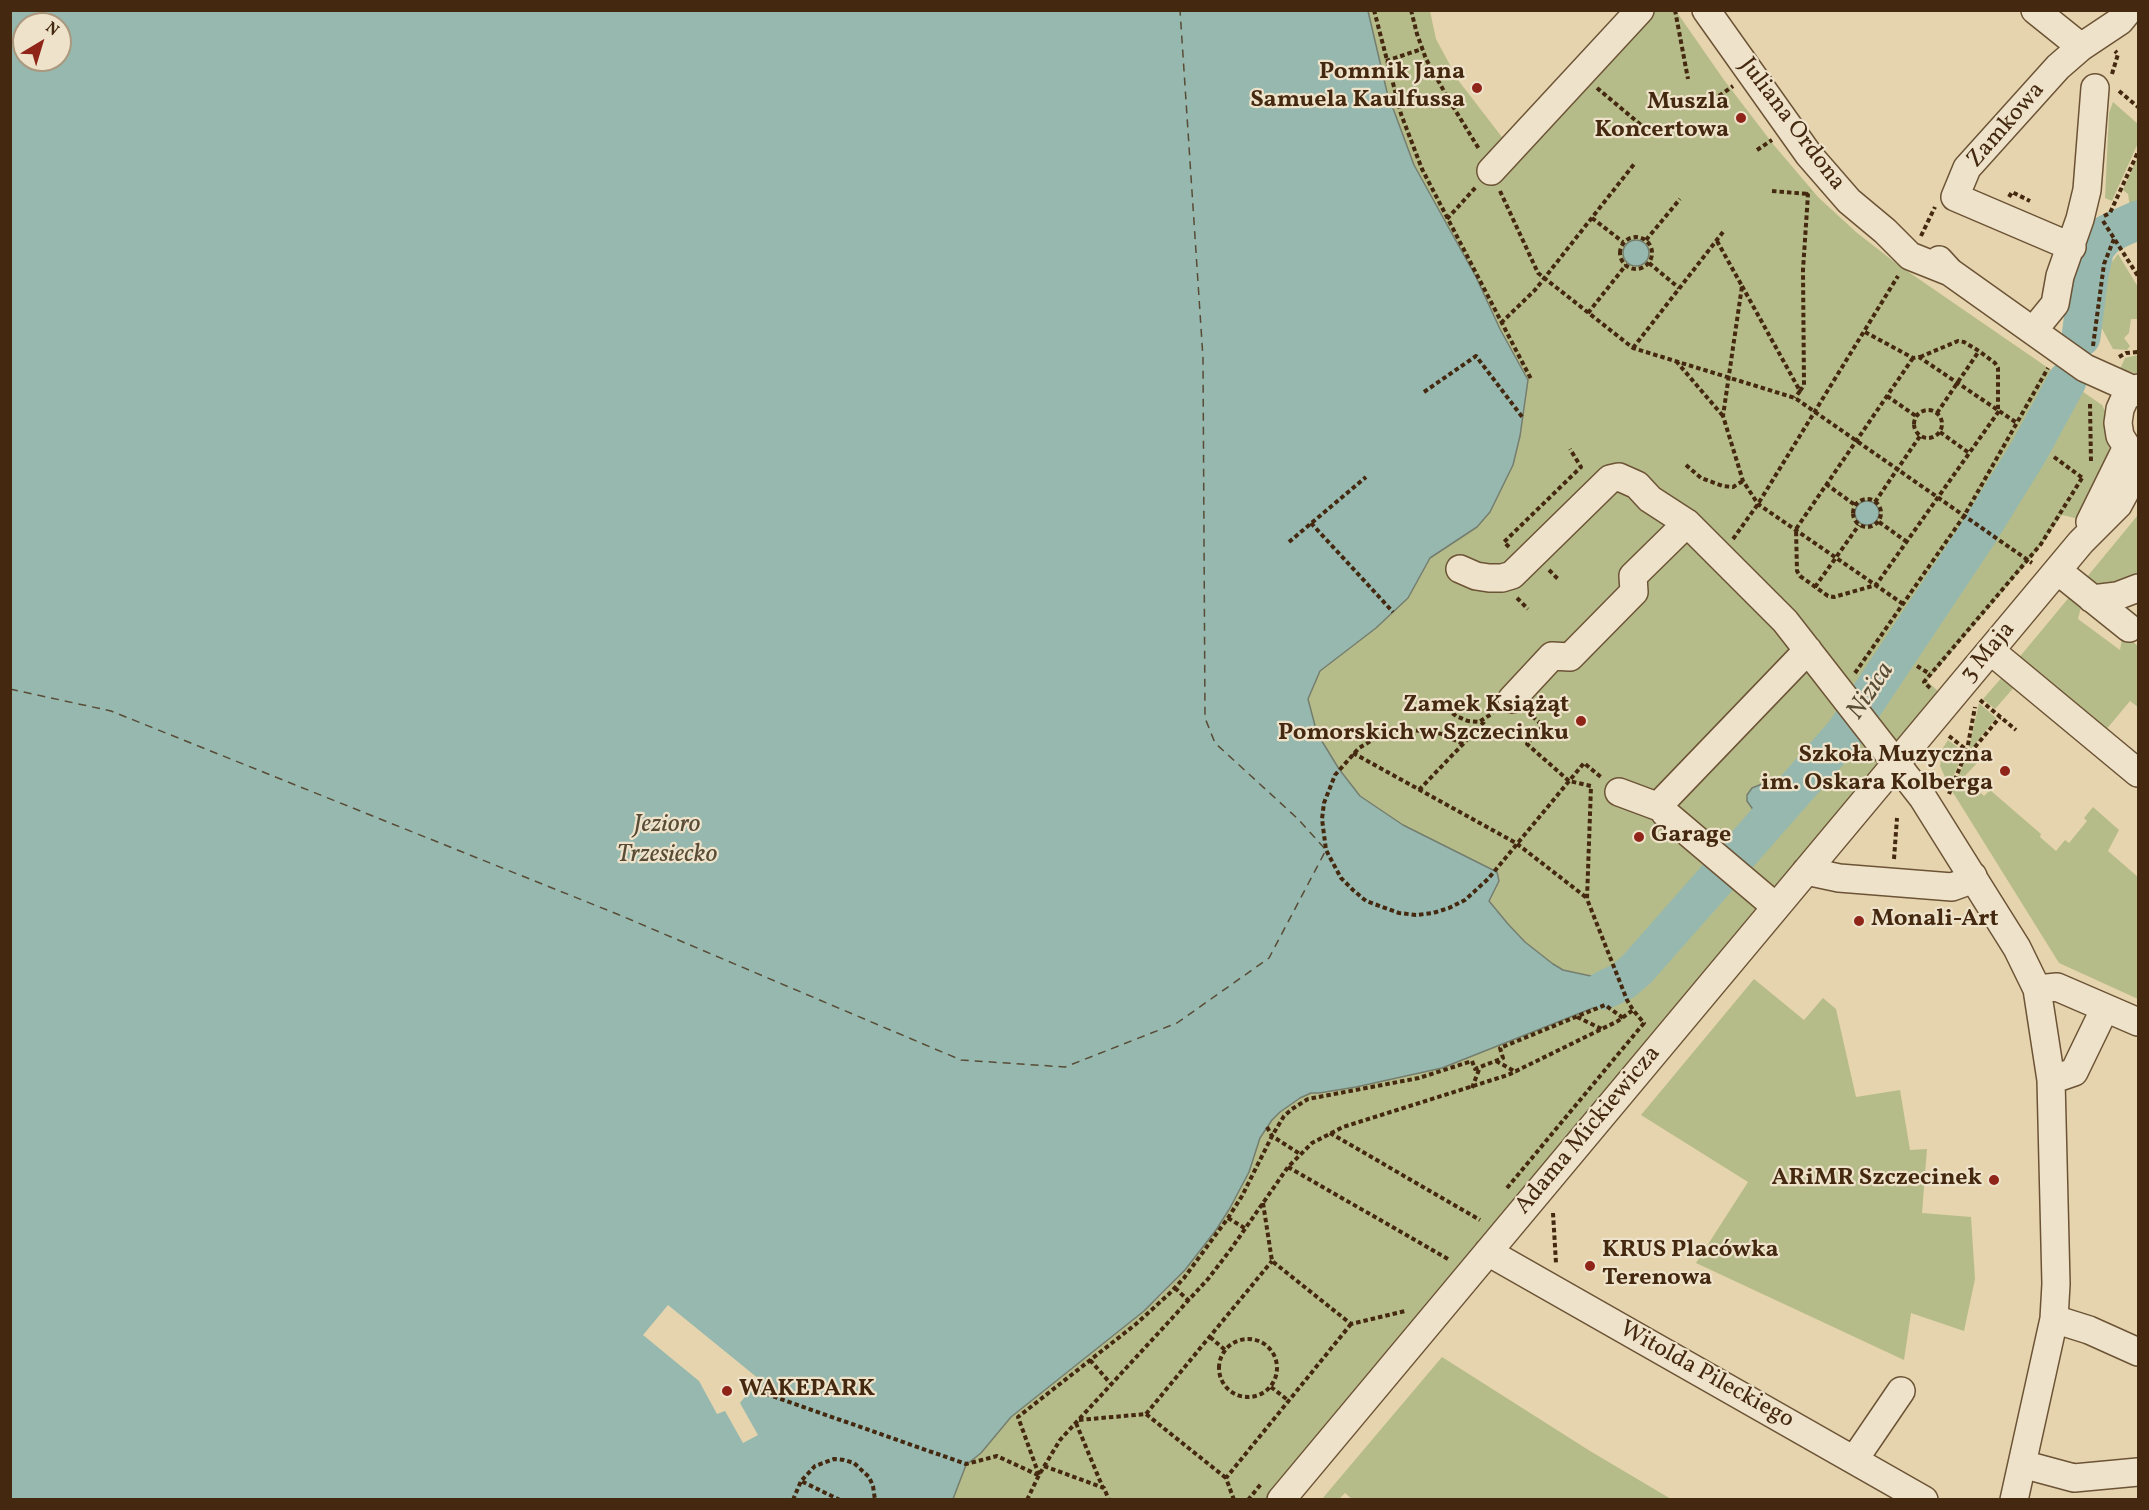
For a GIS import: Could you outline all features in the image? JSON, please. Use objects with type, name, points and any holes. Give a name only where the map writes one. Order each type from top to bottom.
[{"type":"street","points":[[1491,171],[1640,10]]},
{"type":"street","name":"Juliana Ordona","points":[[1706,10],[1809,156],[1849,201],[1886,231],[1918,241],[1950,272],[2033,331],[2089,360],[2131,396]]},
{"type":"street","points":[[2035,10],[2089,42],[2120,21],[2129,10]]},
{"type":"street","name":"Zamkowa","points":[[2072,247],[1955,197],[1967,168],[2058,68],[2089,42]]},
{"type":"street","points":[[2033,331],[2055,304],[2060,276],[2072,247],[2087,190],[2096,88]]},
{"type":"street","points":[[2131,396],[2118,423],[2120,436],[2135,457]]},
{"type":"street","name":"3 Maja","points":[[1897,763],[2081,542],[2103,494],[2135,457]]},
{"type":"street","points":[[1460,569],[1476,576],[1502,578],[1512,575],[1610,479],[1618,477],[1628,479],[1637,485],[1650,499],[1687,523],[1785,621],[1923,798],[2017,948],[2037,989],[2051,1080],[2056,1284],[2054,1318],[2014,1500]]},
{"type":"street","points":[[1512,699],[1552,656],[1570,657],[1634,592],[1633,576],[1687,523]]},
{"type":"street","points":[[2058,571],[2130,628]]},
{"type":"street","points":[[2092,598],[2117,596],[2139,588]]},
{"type":"street","points":[[1662,808],[1664,798],[1808,650]]},
{"type":"street","points":[[1990,651],[2139,773]]},
{"type":"street","name":"Adama Mickiewicza","points":[[1281,1500],[1897,763]]},
{"type":"street","points":[[1619,792],[1662,808],[1776,907]]},
{"type":"street","points":[[1806,871],[1839,878],[1952,886],[1964,883],[1973,876]]},
{"type":"street","points":[[2037,989],[2057,987],[2139,1022]]},
{"type":"street","points":[[2051,1080],[2074,1072],[2105,1008]]},
{"type":"street","name":"Witolda Pileckiego","points":[[1488,1252],[1924,1500]]},
{"type":"street","points":[[2054,1318],[2089,1330],[2139,1352]]},
{"type":"street","points":[[1854,1460],[1901,1391]]},
{"type":"street","points":[[2022,1464],[2074,1478],[2139,1472]]},
{"type":"path","points":[[1374,10],[1401,114],[1418,160],[1531,379]]},
{"type":"path","points":[[1411,10],[1422,49],[1491,171],[1534,267],[1544,279],[1633,348],[1795,398],[2027,560]]},
{"type":"path","points":[[1675,10],[1688,79]]},
{"type":"path","points":[[1386,61],[1422,49]]},
{"type":"path","points":[[1580,74],[1647,130]]},
{"type":"path","points":[[1719,96],[1735,85]]},
{"type":"path","points":[[1758,150],[1767,143]]},
{"type":"path","points":[[2101,217],[2110,213],[2139,152]]},
{"type":"path","points":[[1501,323],[1544,279],[1635,163]]},
{"type":"path","points":[[1447,219],[1491,171]]},
{"type":"path","points":[[1772,191],[1808,194],[1803,270],[1804,385],[1795,398]]},
{"type":"path","points":[[2005,202],[2012,192],[2040,205]]},
{"type":"path","points":[[1646,240],[1680,199]]},
{"type":"path","points":[[1923,232],[1938,200]]},
{"type":"path","points":[[1592,218],[1623,242]]},
{"type":"path","points":[[2107,227],[2138,273]]},
{"type":"path","points":[[1633,348],[1723,232]]},
{"type":"path","points":[[1634,237],[1646,240],[1652,251],[1649,263],[1638,269],[1626,265],[1620,255],[1623,242],[1634,237]]},
{"type":"path","points":[[2089,360],[2104,264],[2114,239]]},
{"type":"path","points":[[1717,241],[1800,391]]},
{"type":"path","points":[[1649,263],[1679,288]]},
{"type":"path","points":[[1588,313],[1626,265]]},
{"type":"path","points":[[1743,526],[1865,333],[1899,274]]},
{"type":"path","points":[[1723,416],[1742,286]]},
{"type":"path","points":[[1865,333],[1913,358],[1958,341],[1964,342],[1995,363],[1998,368],[1998,411],[1876,585],[1834,597],[1828,596],[1800,576],[1797,571],[1796,529],[1913,358]]},
{"type":"path","points":[[1936,413],[1979,351]]},
{"type":"path","points":[[1424,392],[1476,356],[1523,418]]},
{"type":"path","points":[[1920,357],[2017,423]]},
{"type":"path","points":[[1675,360],[1723,416],[1743,481],[1758,504],[1903,604]]},
{"type":"path","points":[[1851,704],[1903,604],[1964,516],[2050,364]]},
{"type":"path","points":[[1887,396],[1917,416]]},
{"type":"path","points":[[2090,404],[2091,474]]},
{"type":"path","points":[[1924,411],[1936,413],[1942,420],[1940,432],[1931,438],[1920,436],[1914,427],[1917,416],[1924,411]]},
{"type":"path","points":[[1940,432],[1969,453]]},
{"type":"path","points":[[1875,502],[1920,436]]},
{"type":"path","points":[[1524,562],[1504,542],[1581,467],[1570,449]]},
{"type":"path","points":[[2054,457],[2086,482]]},
{"type":"path","points":[[1686,465],[1701,478],[1723,486],[1732,487],[1743,481]]},
{"type":"path","points":[[1289,542],[1366,477]]},
{"type":"path","points":[[1934,693],[1924,682],[2027,560],[2052,527],[2082,478]]},
{"type":"path","points":[[1826,484],[1855,505]]},
{"type":"path","points":[[1864,499],[1875,502],[1880,508],[1879,522],[1869,527],[1859,525],[1852,516],[1855,505],[1864,499]]},
{"type":"path","points":[[1879,522],[1907,542]]},
{"type":"path","points":[[1311,523],[1393,612]]},
{"type":"path","points":[[1815,587],[1859,525]]},
{"type":"path","points":[[1552,573],[1559,580]]},
{"type":"path","points":[[1917,666],[1930,674]]},
{"type":"path","points":[[1419,790],[1509,696],[1543,726],[1527,744],[1569,781],[1591,786],[1587,898],[1627,1000],[1644,1023],[1505,1191]]},
{"type":"path","points":[[1436,699],[1456,716],[1468,721],[1479,722],[1488,718]]},
{"type":"path","points":[[1948,795],[1968,751],[1977,701],[2016,730]]},
{"type":"path","points":[[1968,751],[2000,717]]},
{"type":"path","points":[[1463,744],[1442,734],[1407,730],[1390,733],[1374,739],[1353,753],[1339,769],[1329,788],[1322,819],[1326,850],[1341,878],[1366,901],[1399,913],[1416,915],[1449,908],[1478,890],[1584,764],[1619,792]]},
{"type":"path","points":[[1948,735],[1979,760]]},
{"type":"path","points":[[1353,753],[1516,843],[1587,898]]},
{"type":"path","points":[[1039,1475],[1018,1417],[1142,1318],[1175,1288],[1201,1257],[1228,1218],[1242,1196],[1272,1136],[1284,1116],[1292,1109],[1308,1099],[1419,1078],[1472,1060],[1475,1069],[1503,1058],[1500,1048],[1605,1005],[1623,1018]]},
{"type":"path","points":[[1027,1500],[1060,1440],[1220,1264],[1288,1167],[1312,1143],[1361,1121],[1472,1088],[1516,1072],[1623,1018],[1633,1010]]},
{"type":"path","points":[[1576,1017],[1602,1029]]},
{"type":"path","points":[[1495,1061],[1516,1072]]},
{"type":"path","points":[[1472,1088],[1480,1066]]},
{"type":"path","points":[[1267,1127],[1272,1136],[1300,1154]]},
{"type":"path","points":[[1330,1133],[1480,1220]]},
{"type":"path","points":[[1288,1167],[1448,1259],[1454,1252]]},
{"type":"path","points":[[1263,1203],[1272,1261],[1351,1324]]},
{"type":"path","points":[[1553,1213],[1557,1272]]},
{"type":"path","points":[[1474,1228],[1485,1215]]},
{"type":"path","points":[[1228,1218],[1246,1229]]},
{"type":"path","points":[[1146,1414],[1272,1261]]},
{"type":"path","points":[[1175,1288],[1189,1300]]},
{"type":"path","points":[[1398,1320],[1412,1302]]},
{"type":"path","points":[[1226,1478],[1351,1324],[1405,1311]]},
{"type":"path","points":[[1210,1337],[1225,1350]]},
{"type":"path","points":[[1249,1338],[1267,1345],[1275,1356],[1278,1368],[1271,1387],[1261,1395],[1248,1398],[1229,1391],[1219,1374],[1220,1361],[1225,1350],[1236,1341],[1249,1338]]},
{"type":"path","points":[[1090,1360],[1111,1384]]},
{"type":"path","points":[[1271,1387],[1288,1401]]},
{"type":"path","points":[[752,1389],[966,1464],[997,1456],[1039,1475]]},
{"type":"path","points":[[1077,1421],[1146,1414],[1226,1478],[1233,1500]]},
{"type":"path","points":[[1077,1421],[1108,1500]]},
{"type":"path","points":[[793,1500],[801,1481],[815,1466],[834,1460],[854,1463],[869,1477],[875,1500]]},
{"type":"path","points":[[1044,1466],[1104,1488]]},
{"type":"path","points":[[1248,1500],[1266,1478]]},
{"type":"path","points":[[801,1481],[840,1500]]},
{"type":"green space","points":[[1368,11],[1430,11],[1436,39],[1458,80],[1505,141],[1625,11],[1676,11],[1724,80],[1773,144],[1818,197],[1856,232],[1897,264],[2102,405],[2106,413],[2110,445],[2104,469],[2079,519],[2062,515],[2037,551],[1927,681],[1939,692],[1265,1499],[953,1500],[966,1464],[981,1453],[1011,1417],[1161,1296],[1185,1270],[1230,1208],[1249,1172],[1260,1138],[1280,1112],[1311,1093],[1356,1087],[1442,1068],[1608,1002],[1600,978],[1563,970],[1525,942],[1508,924],[1489,901],[1499,881],[1494,870],[1403,825],[1360,796],[1339,769],[1317,733],[1308,698],[1320,671],[1376,628],[1407,598],[1430,558],[1477,527],[1513,465],[1520,436],[1528,380],[1500,329],[1476,277],[1414,165],[1387,92]]},
{"type":"green space","points":[[2113,102],[2138,124],[2138,143],[2112,201],[2105,198],[2109,113]]},
{"type":"green space","points":[[2138,156],[2138,211],[2131,214],[2128,194],[2123,190]]},
{"type":"green space","points":[[2118,254],[2138,287],[2138,319],[2131,319],[2129,333],[2124,338],[2130,346],[2127,350],[2113,349],[2100,325],[2108,267]]},
{"type":"green space","points":[[2138,355],[2138,374],[2120,369],[2125,358]]},
{"type":"green space","points":[[2138,515],[2138,575],[2111,587],[2082,583]]},
{"type":"green space","points":[[2071,595],[2082,603],[2078,619],[2120,650],[2123,634],[2138,646],[2138,707],[2130,701],[2105,731],[2017,660]]},
{"type":"green space","points":[[2004,675],[2016,685],[1995,709],[1983,699]]},
{"type":"green space","points":[[1979,703],[1996,718],[1971,749],[1969,747]]},
{"type":"green space","points":[[1948,740],[1964,752],[1949,786],[1940,766],[1943,748]]},
{"type":"green space","points":[[1967,755],[1977,763],[1963,778],[1968,783],[1966,786],[1984,796],[1990,790],[2041,834],[2040,837],[2056,851],[2065,840],[2069,843],[2087,821],[2084,818],[2093,807],[2119,830],[2108,851],[2138,877],[2138,999],[2059,963],[1952,791]]},
{"type":"green space","points":[[1754,979],[1804,1020],[1823,998],[1836,1009],[1856,1097],[1900,1090],[1910,1150],[1927,1149],[1922,1213],[1971,1217],[1975,1279],[1964,1331],[1911,1313],[1904,1360],[1696,1263],[1748,1182],[1641,1115]]},
{"type":"green space","points":[[1442,1357],[1590,1451],[1671,1499],[1353,1500],[1345,1493],[1339,1499],[1322,1499]]},
{"type":"water","name":"Jezioro Trzesiecko","points":[[10,11],[1368,11],[1387,92],[1414,165],[1476,277],[1500,329],[1528,380],[1520,436],[1513,465],[1490,512],[1477,527],[1430,558],[1408,598],[1376,628],[1320,671],[1308,699],[1317,733],[1339,769],[1360,796],[1403,825],[1497,872],[1499,881],[1489,901],[1508,924],[1525,942],[1563,970],[1600,978],[1608,1002],[1442,1068],[1356,1087],[1311,1093],[1280,1112],[1260,1138],[1249,1172],[1230,1208],[1185,1270],[1144,1311],[1011,1417],[981,1453],[966,1465],[953,1499],[11,1499]]},
{"type":"water","points":[[1636,240],[1645,244],[1649,253],[1645,262],[1636,266],[1627,262],[1623,253],[1627,244]]},
{"type":"water","points":[[1867,501],[1875,505],[1879,513],[1875,521],[1867,525],[1859,521],[1855,513],[1859,505]]},
{"type":"water","points":[[1762,784],[1788,797],[1764,825],[1747,801],[1747,795],[1752,788]]},
{"type":"pier","points":[[668,1305],[759,1379],[740,1403],[758,1435],[743,1443],[725,1411],[717,1414],[699,1381],[643,1335]]},
{"type":"waterway","name":"Nizica","points":[[2081,337],[2095,248],[2107,234],[2138,220]]},
{"type":"waterway","name":"Nizica","points":[[1604,990],[1623,981],[1637,969],[1845,733],[1977,535],[2029,451],[2067,381]]},
{"type":"ferry route","points":[[10,689],[111,711],[617,914],[961,1060],[1065,1067],[1177,1023],[1269,958],[1326,850],[1298,819],[1215,743],[1205,718],[1203,358],[1180,10]]},
{"type":"place","name":"Pomnik Jana Samuela Kaulfussa","points":[[1477,88]]},
{"type":"place","name":"Muszla Koncertowa","points":[[1741,118]]},
{"type":"place","name":"Zamek Książąt Pomorskich w Szczecinku","points":[[1581,721]]},
{"type":"place","name":"Szkoła Muzyczna im. Oskara Kolberga","points":[[2005,771]]},
{"type":"place","name":"Garage","points":[[1639,837]]},
{"type":"place","name":"Monali-Art","points":[[1859,921]]},
{"type":"place","name":"ARiMR Szczecinek","points":[[1994,1180]]},
{"type":"place","name":"KRUS Placówka Terenowa","points":[[1590,1266]]},
{"type":"place","name":"WAKEPARK","points":[[727,1391]]}]
